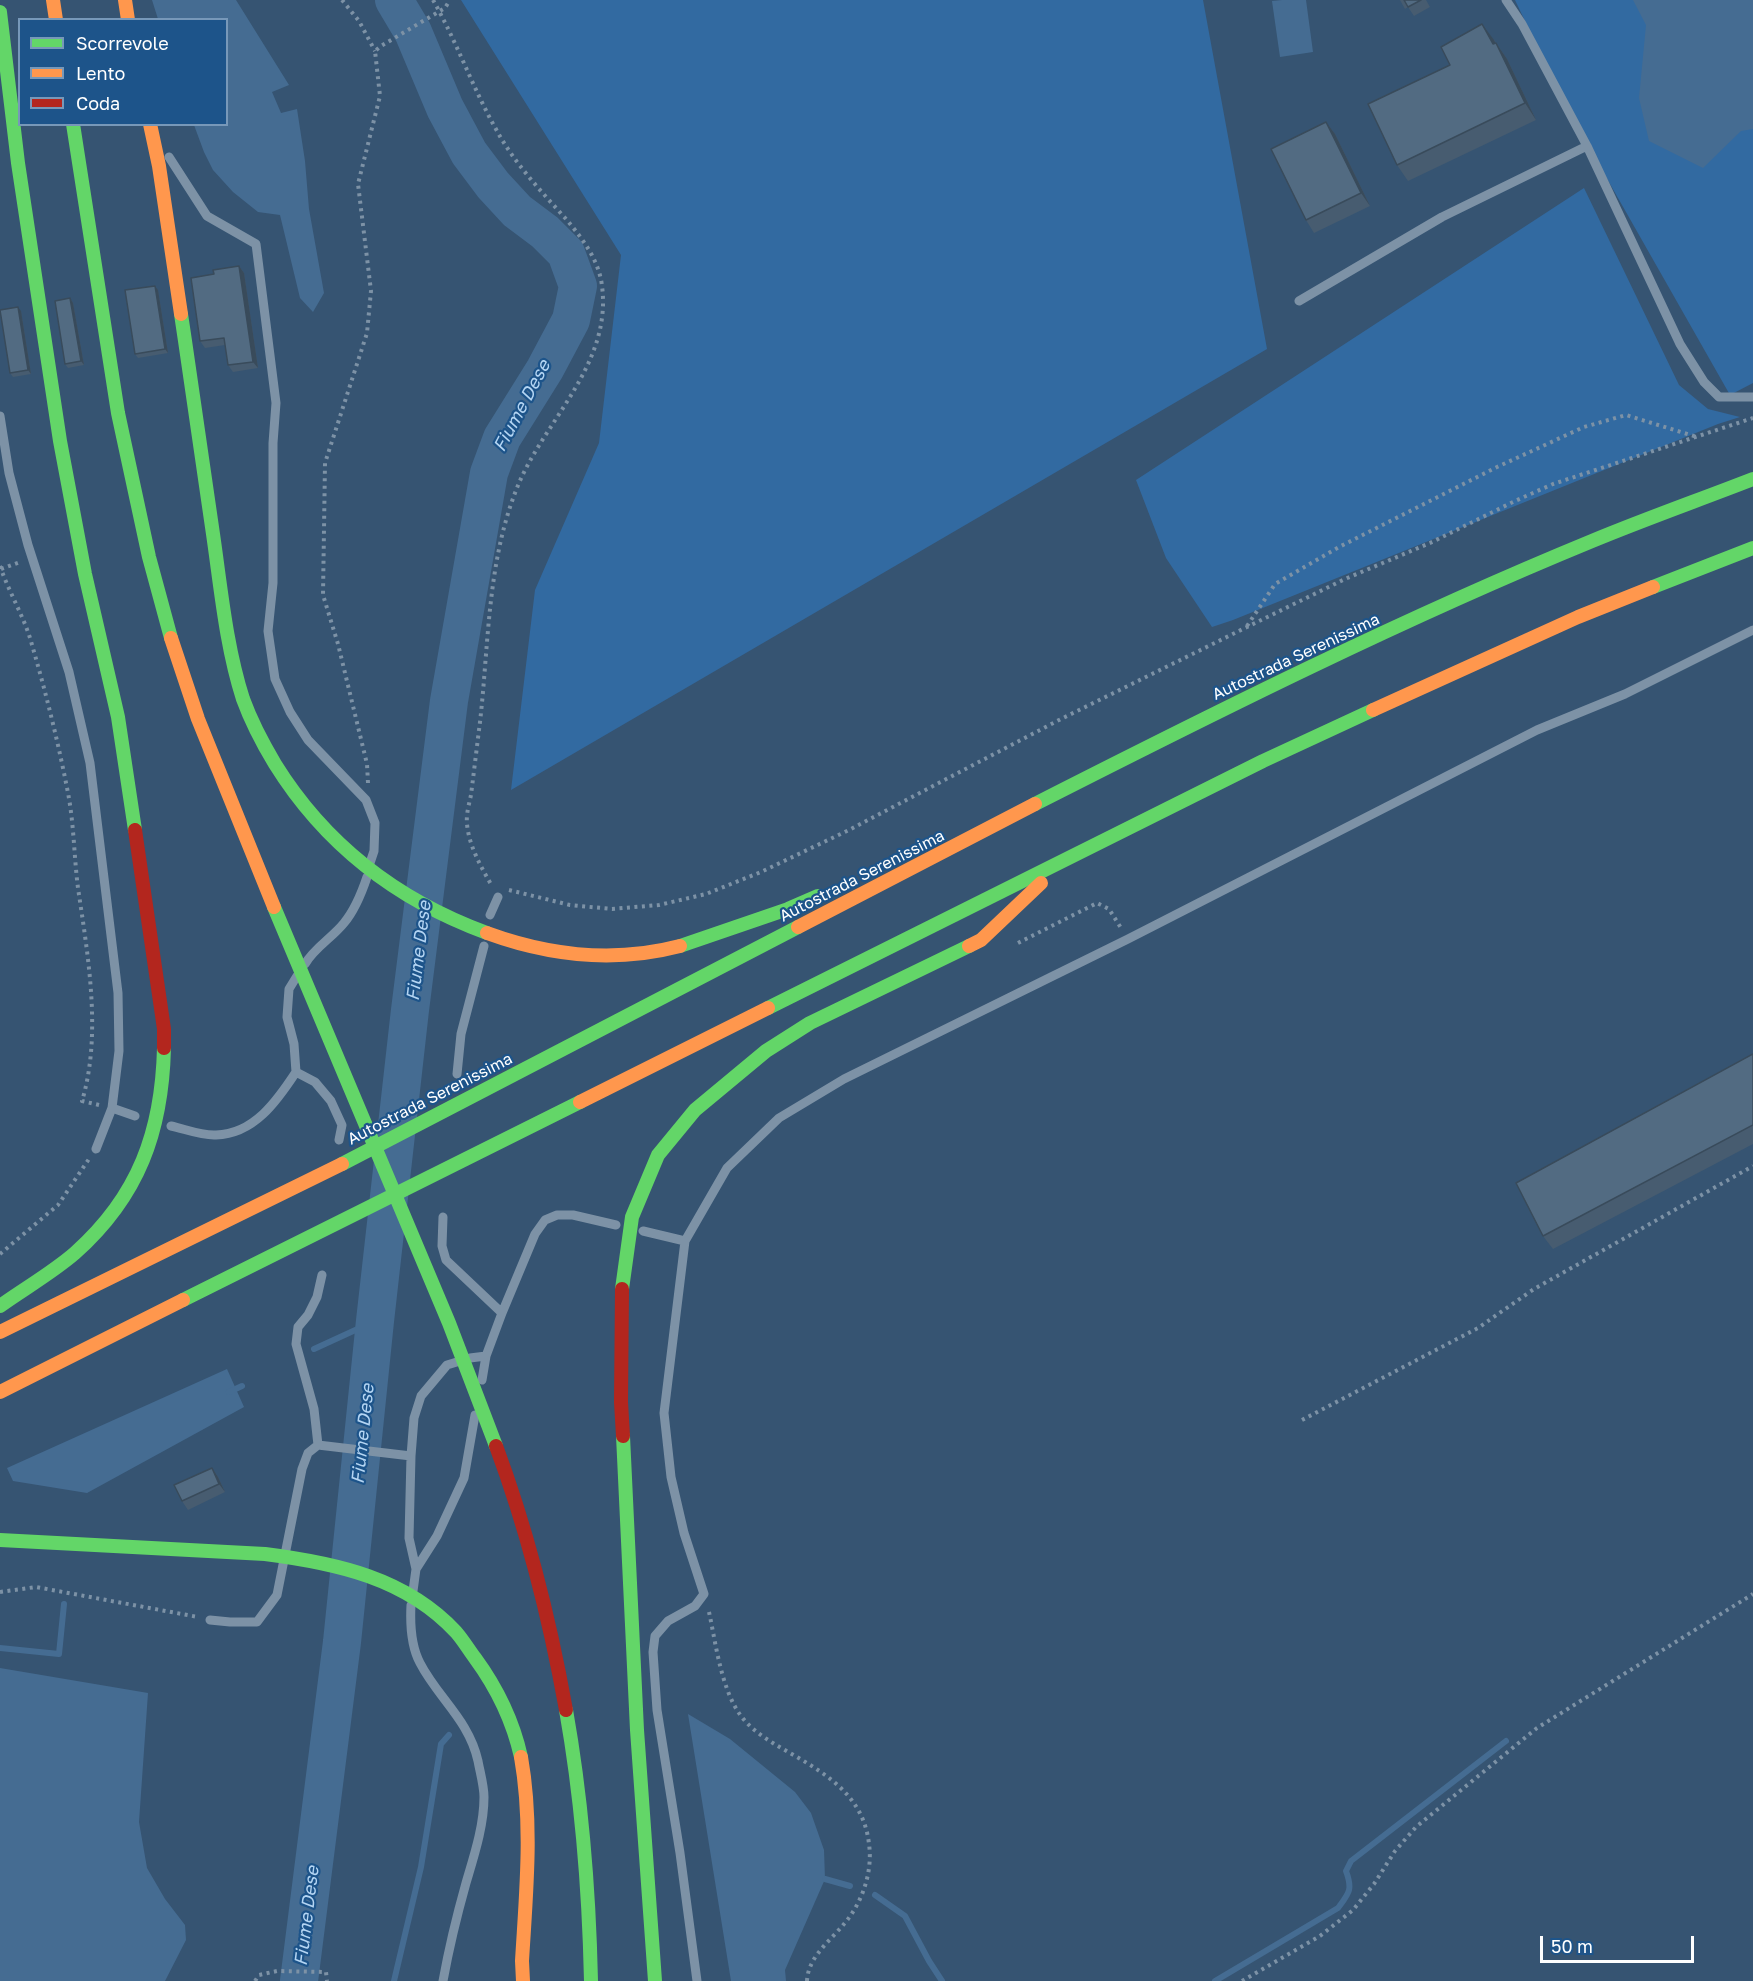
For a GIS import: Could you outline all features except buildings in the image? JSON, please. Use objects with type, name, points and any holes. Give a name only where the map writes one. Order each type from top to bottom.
[{"type":"main road","points":[[53,0],[56,18]]},
{"type":"main road","points":[[125,0],[128,18]]},
{"type":"main road","points":[[0,12],[18,163],[60,441],[83,564],[118,717],[164,1029],[164,1060],[158,1118],[147,1156],[124,1199],[106,1223],[74,1253],[0,1305]]},
{"type":"main road","points":[[73,126],[120,424],[131,481],[166,622],[191,698],[295,958],[468,1370],[509,1483],[539,1585],[560,1680],[577,1785],[588,1890],[591,1981]]},
{"type":"main road","points":[[150,126],[159,166],[229,641],[245,705],[273,763],[289,787],[339,847],[419,904],[450,920],[532,948],[574,954],[638,955],[692,944],[813,899],[834,888]]},
{"type":"main road","name":"Autostrada Serenissima","points":[[0,1332],[148,1262],[350,1160],[1230,706],[1572,549],[1753,479]]},
{"type":"main road","points":[[0,1392],[1263,762],[1578,617],[1753,548]]},
{"type":"main road","points":[[952,831],[1040,802]]},
{"type":"main road","points":[[655,1981],[637,1730],[621,1402],[622,1280],[632,1217],[658,1155],[695,1110],[728,1082],[766,1051],[810,1023],[981,940],[1066,859]]},
{"type":"main road","points":[[0,1540],[257,1552],[337,1564],[370,1574],[399,1587],[444,1620],[473,1651],[493,1686],[513,1727],[522,1759],[528,1820],[523,1981]]},
{"type":"lane","points":[[1506,0],[1522,24],[1587,146],[1680,344],[1704,382],[1719,397],[1753,397]]},
{"type":"lane","points":[[150,126],[207,216],[256,244],[276,403],[273,443],[273,583],[268,631],[275,679],[290,712],[308,740],[366,800],[375,823],[374,851],[363,889],[345,922],[309,956],[289,989],[286,1017],[294,1044],[296,1072],[278,1100],[251,1124],[233,1133],[214,1136],[171,1126]]},
{"type":"lane","points":[[1299,301],[1442,217],[1587,146]]},
{"type":"lane","points":[[0,416],[9,473],[28,544],[69,672],[90,763],[118,993],[119,1051],[112,1108],[96,1149]]},
{"type":"lane","points":[[697,1981],[657,1710],[652,1652],[655,1636],[668,1621],[695,1606],[704,1594],[684,1533],[671,1478],[664,1413],[685,1241],[727,1168],[779,1118],[844,1079],[1128,939],[1537,730],[1625,694],[1753,630]]},
{"type":"lane","points":[[490,915],[498,897]]},
{"type":"lane","points":[[457,1074],[461,1034],[484,945]]},
{"type":"lane","points":[[296,1072],[315,1082],[331,1101],[342,1125],[339,1140]]},
{"type":"lane","points":[[112,1108],[135,1116]]},
{"type":"lane","points":[[416,1569],[437,1536],[464,1478],[486,1356],[535,1234],[545,1220],[557,1215],[573,1215],[616,1225]]},
{"type":"lane","points":[[443,1217],[442,1246],[446,1260],[502,1313]]},
{"type":"lane","points":[[643,1231],[685,1241]]},
{"type":"lane","points":[[318,1445],[314,1409],[296,1344],[298,1327],[308,1315],[322,1275]]},
{"type":"lane","points":[[443,1981],[454,1929],[478,1840],[484,1797],[477,1760],[469,1736],[459,1717],[427,1674],[415,1652],[411,1608],[416,1569],[409,1538],[411,1456],[414,1418],[421,1396],[447,1365],[486,1356]]},
{"type":"lane","points":[[210,1620],[257,1622],[277,1595],[302,1469],[308,1453],[318,1445],[411,1456]]},
{"type":"path","points":[[342,0],[359,21],[375,51],[380,96],[358,184],[371,291],[366,333],[325,463],[323,595],[338,644],[367,764],[369,787],[366,800]]},
{"type":"path","points":[[433,0],[497,131],[524,172],[592,252],[602,285],[602,322],[591,356],[576,388],[519,482],[499,548],[489,615],[484,685],[467,823],[477,861],[498,897],[508,890],[570,905],[612,909],[659,904],[706,894],[761,872],[849,830],[1061,719],[1247,627],[1346,579],[1430,543],[1515,501],[1553,484],[1753,418]]},
{"type":"path","points":[[375,51],[439,11],[450,0]]},
{"type":"path","points":[[1247,627],[1275,584],[1339,547],[1497,467],[1584,428],[1626,415],[1698,437]]},
{"type":"path","points":[[0,566],[29,636],[69,795],[86,946],[92,1029],[86,1087],[82,1101],[112,1108]]},
{"type":"path","points":[[1015,944],[1097,903],[1108,909],[1128,939]]},
{"type":"path","points":[[0,1254],[58,1205],[96,1149]]},
{"type":"path","points":[[1302,1420],[1478,1328],[1534,1289],[1753,1166]]},
{"type":"path","points":[[0,1592],[36,1587],[210,1620]]},
{"type":"path","points":[[704,1594],[728,1693],[741,1716],[758,1734],[834,1780],[852,1799],[861,1816],[869,1842],[870,1866],[855,1909],[816,1957],[807,1981]]},
{"type":"path","points":[[1242,1981],[1320,1936],[1353,1910],[1374,1884],[1395,1851],[1416,1827],[1537,1728],[1753,1594]]},
{"type":"path","points":[[255,1981],[260,1975],[277,1971],[326,1972],[327,1981]]},
{"type":"shaded area","points":[[152,0],[236,0],[289,85],[272,92],[281,113],[297,109],[309,209],[324,293],[313,312],[300,298],[280,215],[258,212],[233,192],[213,170],[194,126],[228,126],[228,18],[158,18]]},
{"type":"shaded area","points":[[461,0],[1203,0],[1267,349],[511,790],[535,590],[599,443],[621,255]]},
{"type":"shaded area","points":[[1306,0],[1313,52],[1280,57],[1272,1]]},
{"type":"shaded area","points":[[1515,0],[1753,0],[1753,383],[1730,395],[1564,103]]},
{"type":"shaded area","points":[[1633,0],[1753,0],[1753,129],[1741,131],[1703,168],[1649,141],[1639,98],[1646,25]]},
{"type":"shaded area","points":[[1584,188],[1679,385],[1708,409],[1740,417],[1212,627],[1166,558],[1136,480]]},
{"type":"shaded area","points":[[227,1369],[244,1407],[87,1493],[13,1481],[7,1468]]},
{"type":"shaded area","points":[[0,1668],[148,1693],[139,1822],[147,1868],[165,1899],[185,1925],[186,1940],[165,1981],[0,1981]]},
{"type":"shaded area","points":[[688,1714],[730,1739],[795,1792],[811,1813],[824,1850],[825,1879],[785,1970],[786,1981],[731,1981]]},
{"type":"waterway","name":"Fiume Dese","points":[[299,1981],[342,1642],[410,1010],[449,701],[489,473],[502,438],[545,369],[571,320],[578,286],[566,253],[545,232],[517,211],[493,185],[469,153],[445,108],[413,32],[394,0]]},
{"type":"waterway","points":[[314,1349],[375,1321]]},
{"type":"waterway","points":[[229,1392],[242,1386]]},
{"type":"waterway","points":[[0,1648],[59,1654],[64,1604]]},
{"type":"waterway","points":[[394,1981],[421,1867],[441,1744],[449,1735]]},
{"type":"waterway","points":[[1215,1981],[1338,1908],[1349,1891],[1346,1871],[1351,1861],[1506,1741]]},
{"type":"waterway","points":[[825,1879],[850,1886]]},
{"type":"waterway","points":[[875,1895],[905,1916],[942,1981]]},
{"type":"traffic: fast","points":[[0,12],[18,163],[60,441],[85,574],[118,717],[135,830]]},
{"type":"traffic: fast","points":[[73,126],[118,413],[149,557],[171,638]]},
{"type":"traffic: fast","points":[[181,314],[228,638],[237,679],[250,716],[275,764],[295,793],[341,845],[394,887],[454,920],[487,933]]},
{"type":"traffic: fast","points":[[1035,804],[1242,700],[1451,602],[1612,533],[1753,479]]},
{"type":"traffic: fast","points":[[1653,587],[1753,548]]},
{"type":"traffic: fast","points":[[768,1008],[1263,761],[1373,710]]},
{"type":"traffic: fast","points":[[680,946],[788,909],[818,896]]},
{"type":"traffic: fast","points":[[274,907],[449,1323],[496,1446]]},
{"type":"traffic: fast","points":[[342,1164],[798,927]]},
{"type":"traffic: fast","points":[[622,1289],[632,1217],[658,1155],[695,1110],[766,1051],[810,1023],[969,946]]},
{"type":"traffic: fast","points":[[0,1306],[75,1253],[116,1209],[131,1185],[152,1134],[158,1107],[164,1048]]},
{"type":"traffic: fast","points":[[183,1300],[580,1102]]},
{"type":"traffic: fast","points":[[623,1436],[637,1730],[655,1981]]},
{"type":"traffic: fast","points":[[0,1540],[265,1554],[318,1562],[368,1576],[415,1598],[456,1632],[497,1693],[514,1731],[521,1757]]},
{"type":"traffic: fast","points":[[566,1710],[584,1845],[591,1981]]},
{"type":"traffic: slow","points":[[53,0],[56,18]]},
{"type":"traffic: slow","points":[[125,0],[128,18]]},
{"type":"traffic: slow","points":[[150,126],[159,166],[181,314]]},
{"type":"traffic: slow","points":[[1373,710],[1578,617],[1653,587]]},
{"type":"traffic: slow","points":[[171,638],[198,719],[274,907]]},
{"type":"traffic: slow","points":[[798,927],[1035,804]]},
{"type":"traffic: slow","points":[[969,946],[981,940],[1041,883]]},
{"type":"traffic: slow","points":[[487,933],[535,947],[583,954],[631,954],[680,946]]},
{"type":"traffic: slow","points":[[580,1102],[768,1008]]},
{"type":"traffic: slow","points":[[0,1332],[342,1164]]},
{"type":"traffic: slow","points":[[0,1392],[183,1300]]},
{"type":"traffic: slow","points":[[521,1757],[528,1834],[523,1981]]},
{"type":"traffic: jam","points":[[135,830],[164,1029],[164,1048]]},
{"type":"traffic: jam","points":[[622,1289],[623,1436]]},
{"type":"traffic: jam","points":[[496,1446],[508,1478],[537,1577],[566,1710]]}]
